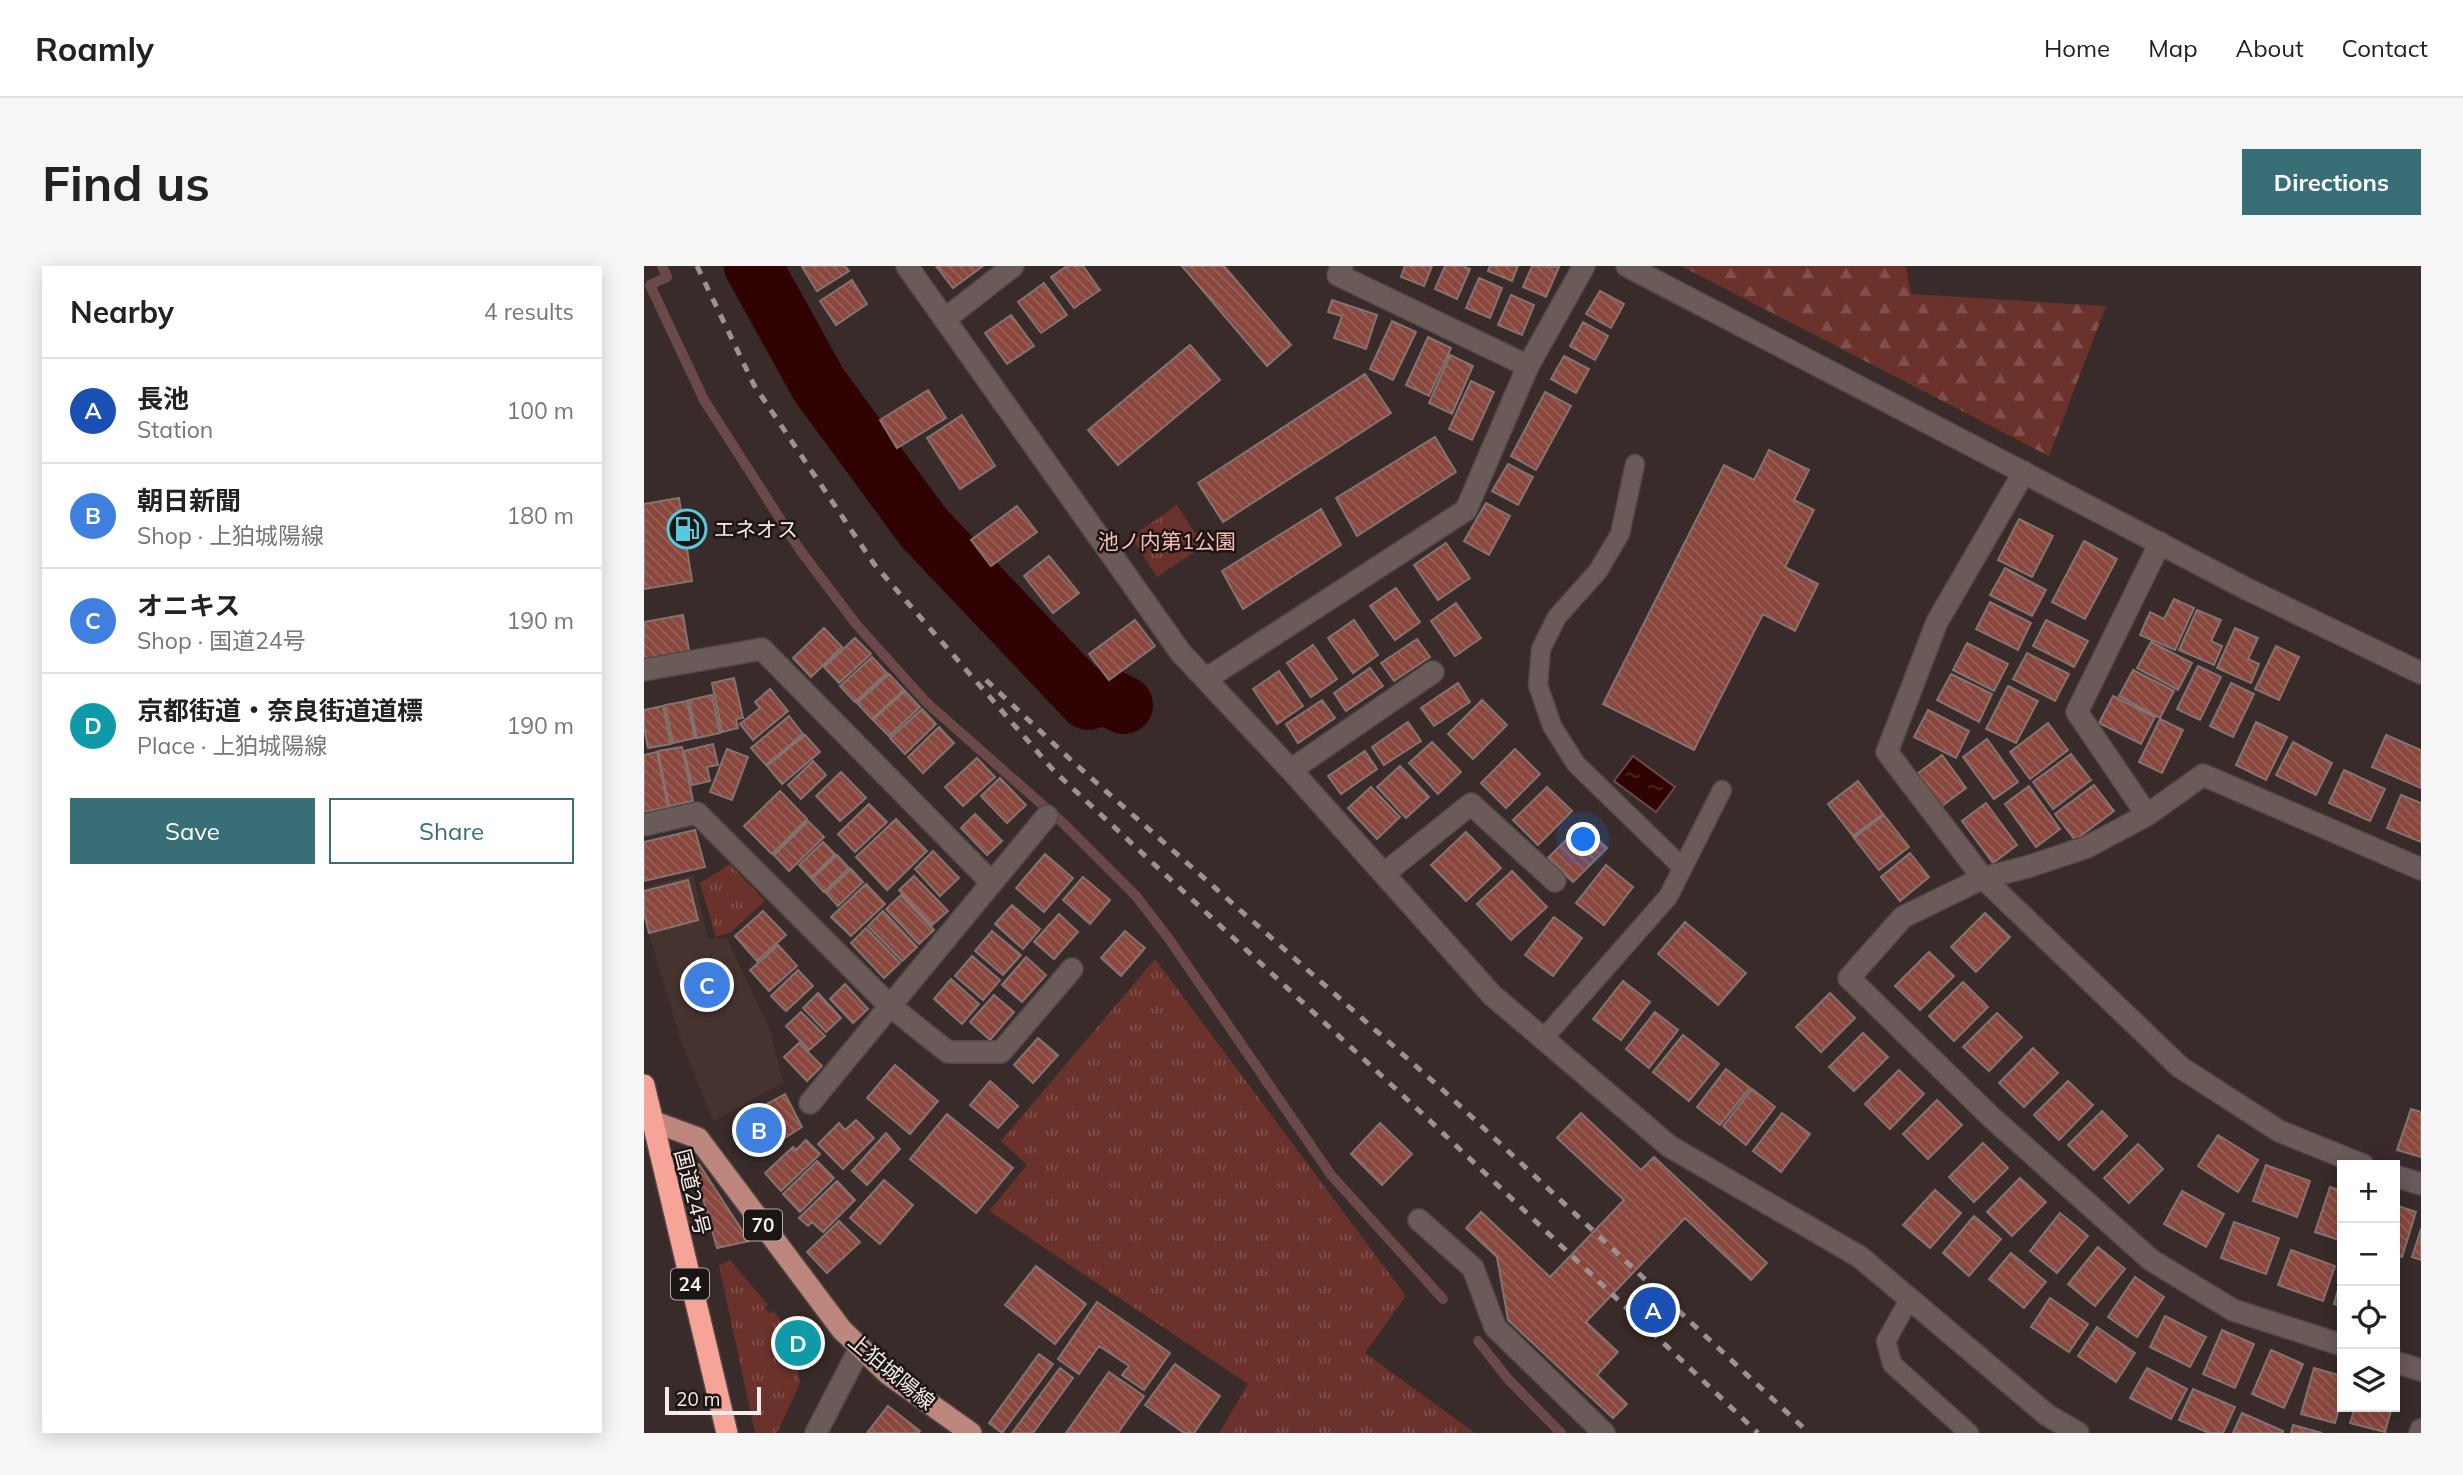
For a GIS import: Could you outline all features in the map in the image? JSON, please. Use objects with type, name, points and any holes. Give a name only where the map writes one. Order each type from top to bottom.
[{"type":"highway","name":"国道24号","points":[[644,1085],[648,1124],[727,1433]]},
{"type":"main road","name":"上狛城陽線","points":[[648,1124],[698,1138],[842,1330],[888,1374],[971,1433]]},
{"type":"street","points":[[907,266],[1181,653],[1385,873],[1492,995],[1669,1146],[1860,1257],[2047,1415],[2078,1433]]},
{"type":"street","points":[[945,319],[1013,266]]},
{"type":"street","points":[[1342,266],[1338,275],[1528,366]]},
{"type":"street","points":[[1206,679],[1466,510],[1528,366],[1584,266]]},
{"type":"street","points":[[1627,266],[2247,589],[2421,673]]},
{"type":"street","points":[[2024,472],[1937,622],[1888,752],[1983,878],[2180,1067],[2279,1131],[2351,1160]]},
{"type":"street","points":[[2147,815],[2077,712],[2160,543]]},
{"type":"street","points":[[644,670],[762,649],[992,883]]},
{"type":"street","points":[[1291,770],[1433,672]]},
{"type":"street","points":[[2337,1343],[2233,1310],[2151,1260],[1990,1116],[1849,978],[1903,917],[1983,878],[2087,847],[2147,815],[2203,775],[2421,869]]},
{"type":"street","points":[[1385,873],[1471,804],[1555,881]]},
{"type":"street","points":[[644,825],[697,813],[890,1006],[948,1052],[1000,1052],[1072,969]]},
{"type":"street","points":[[810,1103],[1047,816]]},
{"type":"street","points":[[2400,1177],[2421,1184]]},
{"type":"street","points":[[1419,1220],[1473,1268],[1495,1327],[1604,1433]]},
{"type":"street","points":[[816,1433],[860,1348]]},
{"type":"street","points":[[2400,1364],[2421,1370]]},
{"type":"lane","points":[[1635,464],[1620,534],[1598,571],[1557,617],[1541,649],[1538,685],[1552,726],[1576,764],[1683,868]]},
{"type":"lane","points":[[1544,1038],[1668,897],[1722,790]]},
{"type":"lane","points":[[1910,1298],[1886,1342],[1892,1364],[1969,1433]]},
{"type":"shaded area","points":[[693,875],[708,939],[727,938],[770,1030],[783,1083],[713,1121],[681,1040],[644,919],[644,887]]},
{"type":"green space","points":[[1681,266],[1906,266],[1911,294],[2106,306],[2049,456]]},
{"type":"green space","name":"池ノ内第1公園","points":[[1177,505],[1203,546],[1157,577],[1131,537]]},
{"type":"green space","points":[[730,864],[765,901],[731,932],[716,937],[700,883]]},
{"type":"green space","points":[[1155,959],[1406,1296],[1365,1353],[1475,1433],[1219,1433],[1248,1384],[989,1211],[1027,1165],[1001,1141]]},
{"type":"green space","points":[[730,1260],[768,1305],[765,1308],[770,1314],[773,1311],[792,1333],[800,1383],[777,1433],[755,1433],[719,1265]]},
{"type":"water","points":[[1001,610],[1097,710],[1077,712],[1003,647]]},
{"type":"water","points":[[1633,756],[1675,787],[1656,812],[1614,781]]},
{"type":"building","points":[[845,266],[849,271],[817,291],[802,267]]},
{"type":"building","points":[[936,266],[983,266],[953,288]]},
{"type":"building","points":[[1067,266],[1083,266],[1100,290],[1074,308],[1051,277]]},
{"type":"building","points":[[1182,266],[1224,266],[1291,345],[1267,366]]},
{"type":"building","points":[[1405,266],[1432,266],[1424,286],[1401,277]]},
{"type":"building","points":[[1445,266],[1463,266],[1470,269],[1457,299],[1435,289]]},
{"type":"building","points":[[1490,266],[1518,266],[1512,281],[1488,271]]},
{"type":"building","points":[[1532,266],[1559,267],[1546,297],[1523,287]]},
{"type":"building","points":[[1479,278],[1502,288],[1490,318],[1466,308]]},
{"type":"building","points":[[852,280],[867,304],[836,325],[820,301]]},
{"type":"building","points":[[1044,283],[1067,315],[1041,333],[1018,302]]},
{"type":"building","points":[[1600,291],[1624,304],[1611,328],[1586,314]]},
{"type":"building","points":[[1511,295],[1534,305],[1522,335],[1498,325]]},
{"type":"building","points":[[1332,300],[1377,315],[1366,349],[1334,338],[1342,316],[1328,312]]},
{"type":"building","points":[[1011,315],[1034,346],[1007,364],[985,333]]},
{"type":"building","points":[[1392,321],[1416,332],[1393,380],[1370,369]]},
{"type":"building","points":[[1583,322],[1608,336],[1595,360],[1570,346]]},
{"type":"building","points":[[1428,337],[1451,348],[1429,396],[1406,385]]},
{"type":"building","points":[[1190,345],[1220,380],[1118,465],[1088,430]]},
{"type":"building","points":[[1450,355],[1473,366],[1452,414],[1429,403]]},
{"type":"building","points":[[1564,356],[1589,369],[1576,393],[1551,379]]},
{"type":"building","points":[[1365,374],[1391,413],[1223,522],[1198,483]]},
{"type":"building","points":[[1471,381],[1494,392],[1472,440],[1449,429]]},
{"type":"building","points":[[928,390],[946,418],[897,448],[880,420]]},
{"type":"building","points":[[1545,392],[1571,406],[1536,470],[1511,456]]},
{"type":"building","points":[[962,415],[995,466],[960,489],[927,438]]},
{"type":"building","points":[[1435,437],[1456,472],[1357,536],[1336,498]]},
{"type":"building","points":[[1769,450],[1809,470],[1794,500],[1814,510],[1785,567],[1818,584],[1795,631],[1763,614],[1694,750],[1603,704],[1724,465],[1754,480]]},
{"type":"building","points":[[1508,464],[1533,477],[1518,505],[1492,491]]},
{"type":"building","points":[[679,498],[692,581],[644,589],[644,504]]},
{"type":"building","points":[[1486,503],[1510,516],[1489,555],[1464,541]]},
{"type":"building","points":[[1017,506],[1037,532],[991,566],[971,540]]},
{"type":"building","points":[[1321,509],[1341,545],[1243,609],[1222,571]]},
{"type":"building","points":[[2019,519],[2053,536],[2032,577],[1998,560]]},
{"type":"building","points":[[2084,541],[2117,559],[2085,619],[2052,602]]},
{"type":"building","points":[[1446,543],[1470,578],[1438,600],[1414,565]]},
{"type":"building","points":[[1049,556],[1079,593],[1053,613],[1024,576]]},
{"type":"building","points":[[2005,568],[2046,590],[2032,616],[1990,595]]},
{"type":"building","points":[[1396,588],[1420,622],[1395,640],[1370,606]]},
{"type":"building","points":[[2174,599],[2194,608],[2175,650],[2140,635],[2150,612],[2164,619]]},
{"type":"building","points":[[1990,602],[2031,623],[2018,650],[1976,629]]},
{"type":"building","points":[[1456,603],[1481,638],[1455,656],[1431,621]]},
{"type":"building","points":[[2197,610],[2221,620],[2211,641],[2222,646],[2214,665],[2179,650]]},
{"type":"building","points":[[683,615],[689,651],[644,659],[644,622]]},
{"type":"building","points":[[1135,620],[1155,646],[1109,680],[1089,654]]},
{"type":"building","points":[[1354,620],[1378,655],[1353,673],[1328,638]]},
{"type":"building","points":[[2046,620],[2088,641],[2074,667],[2033,646]]},
{"type":"building","points":[[824,628],[842,647],[811,677],[793,658]]},
{"type":"building","points":[[2235,628],[2258,638],[2248,659],[2259,664],[2251,683],[2217,668]]},
{"type":"building","points":[[855,638],[871,654],[839,683],[824,667]]},
{"type":"building","points":[[1417,639],[1430,657],[1394,681],[1381,663]]},
{"type":"building","points":[[2151,642],[2192,663],[2178,690],[2137,668]]},
{"type":"building","points":[[1967,643],[2008,664],[1994,691],[1953,670]]},
{"type":"building","points":[[1313,645],[1337,679],[1311,697],[1287,663]]},
{"type":"building","points":[[2276,646],[2299,657],[2279,700],[2255,689]]},
{"type":"building","points":[[2027,653],[2069,674],[2055,701],[2013,679]]},
{"type":"building","points":[[872,657],[887,673],[855,702],[840,686]]},
{"type":"building","points":[[2198,666],[2221,677],[2200,720],[2177,709]]},
{"type":"building","points":[[1370,668],[1383,686],[1346,711],[1334,693]]},
{"type":"building","points":[[2133,670],[2174,691],[2160,718],[2119,696]]},
{"type":"building","points":[[1279,671],[1303,706],[1277,724],[1253,689]]},
{"type":"building","points":[[889,674],[904,690],[872,719],[857,703]]},
{"type":"building","points":[[1951,674],[1992,694],[1979,722],[1937,700]]},
{"type":"building","points":[[734,678],[743,718],[736,719],[738,728],[722,732],[712,683]]},
{"type":"building","points":[[1458,683],[1470,702],[1434,726],[1421,708]]},
{"type":"building","points":[[2231,683],[2254,694],[2233,737],[2210,726]]},
{"type":"building","points":[[2008,686],[2038,701],[2016,743],[1986,729]]},
{"type":"building","points":[[770,689],[788,711],[753,740],[740,724],[760,708],[755,702]]},
{"type":"building","points":[[905,691],[920,707],[889,736],[873,720]]},
{"type":"building","points":[[712,695],[720,733],[697,738],[689,700]]},
{"type":"building","points":[[2113,696],[2155,717],[2141,744],[2099,723]]},
{"type":"building","points":[[1322,700],[1335,718],[1298,743],[1286,724]]},
{"type":"building","points":[[1482,700],[1507,725],[1473,759],[1448,734]]},
{"type":"building","points":[[687,701],[695,738],[673,743],[665,705]]},
{"type":"building","points":[[663,706],[671,744],[648,748],[644,710]]},
{"type":"building","points":[[922,709],[936,724],[905,754],[890,738]]},
{"type":"building","points":[[1928,710],[1969,731],[1956,758],[1914,737]]},
{"type":"building","points":[[789,716],[803,734],[766,765],[751,748]]},
{"type":"building","points":[[2160,719],[2183,730],[2162,773],[2139,762]]},
{"type":"building","points":[[1408,722],[1421,741],[1384,765],[1372,747]]},
{"type":"building","points":[[2256,722],[2287,737],[2266,780],[2236,765]]},
{"type":"building","points":[[2048,723],[2068,750],[2030,779],[2010,752]]},
{"type":"building","points":[[939,727],[954,743],[923,773],[908,757]]},
{"type":"building","points":[[805,735],[820,752],[782,784],[767,766]]},
{"type":"building","points":[[2386,735],[2421,750],[2421,788],[2372,767]]},
{"type":"building","points":[[1987,739],[2018,782],[1994,799],[1963,757]]},
{"type":"building","points":[[1432,742],[1461,772],[1438,794],[1409,763]]},
{"type":"building","points":[[2293,742],[2332,763],[2316,795],[2276,775]]},
{"type":"building","points":[[713,744],[718,765],[707,767],[710,781],[692,785],[684,751]]},
{"type":"building","points":[[682,747],[693,801],[669,806],[658,751]]},
{"type":"building","points":[[727,749],[748,757],[732,800],[710,792]]},
{"type":"building","points":[[1515,749],[1540,774],[1506,808],[1481,783]]},
{"type":"building","points":[[1365,751],[1377,769],[1341,794],[1328,776]]},
{"type":"building","points":[[657,752],[668,807],[644,812],[644,755]]},
{"type":"building","points":[[2071,754],[2091,780],[2053,809],[2033,782]]},
{"type":"building","points":[[1942,755],[1966,788],[1942,806],[1917,774]]},
{"type":"building","points":[[977,758],[995,777],[963,806],[945,787]]},
{"type":"building","points":[[813,761],[826,775],[801,799],[788,785]]},
{"type":"building","points":[[1400,766],[1429,797],[1406,818],[1377,787]]},
{"type":"building","points":[[2344,770],[2385,789],[2370,821],[2329,803]]},
{"type":"building","points":[[841,772],[866,798],[840,821],[816,796]]},
{"type":"building","points":[[1000,778],[1026,805],[1007,823],[981,796]]},
{"type":"building","points":[[1858,781],[1883,814],[1853,836],[1828,804]]},
{"type":"building","points":[[2094,785],[2114,811],[2075,840],[2055,814]]},
{"type":"building","points":[[2029,786],[2060,829],[2036,847],[2005,804]]},
{"type":"building","points":[[1371,787],[1400,817],[1377,839],[1348,808]]},
{"type":"building","points":[[1547,787],[1572,811],[1538,845],[1513,820]]},
{"type":"building","points":[[780,791],[807,819],[772,854],[744,826]]},
{"type":"building","points":[[2401,795],[2421,803],[2421,842],[2387,828]]},
{"type":"building","points":[[1986,803],[2017,845],[1993,863],[1962,821]]},
{"type":"building","points":[[869,804],[887,822],[855,852],[838,834]]},
{"type":"building","points":[[975,814],[1002,841],[987,855],[961,828]]},
{"type":"building","points":[[1884,815],[1909,847],[1879,870],[1854,838]]},
{"type":"building","points":[[896,819],[927,851],[887,890],[856,857]]},
{"type":"building","points":[[808,821],[824,837],[789,871],[774,855]]},
{"type":"building","points":[[1582,824],[1607,848],[1573,882],[1548,858]]},
{"type":"building","points":[[695,830],[705,867],[644,881],[644,842]]},
{"type":"building","points":[[1466,832],[1501,868],[1466,901],[1431,865]]},
{"type":"building","points":[[823,842],[835,854],[811,878],[799,865]]},
{"type":"building","points":[[933,851],[959,878],[940,896],[915,869]]},
{"type":"building","points":[[1910,853],[1929,877],[1900,901],[1881,877]]},
{"type":"building","points":[[1045,854],[1073,878],[1044,912],[1016,888]]},
{"type":"building","points":[[837,855],[849,868],[824,892],[812,879]]},
{"type":"building","points":[[1606,865],[1633,887],[1604,925],[1576,903]]},
{"type":"building","points":[[851,869],[863,882],[838,906],[826,893]]},
{"type":"building","points":[[1512,871],[1547,907],[1511,940],[1477,904]]},
{"type":"building","points":[[914,876],[948,911],[932,925],[899,890]]},
{"type":"building","points":[[1083,877],[1110,900],[1090,924],[1063,900]]},
{"type":"building","points":[[688,880],[698,920],[649,933],[644,913],[644,891]]},
{"type":"building","points":[[866,884],[885,904],[851,936],[831,917]]},
{"type":"building","points":[[901,895],[934,930],[919,944],[886,909]]},
{"type":"building","points":[[1012,905],[1040,929],[1023,949],[995,924]]},
{"type":"building","points":[[763,911],[786,935],[757,961],[735,936]]},
{"type":"building","points":[[883,911],[917,947],[902,961],[868,926]]},
{"type":"building","points":[[1985,913],[2010,937],[1976,972],[1951,947]]},
{"type":"building","points":[[1059,914],[1078,932],[1054,959],[1034,942]]},
{"type":"building","points":[[1554,917],[1582,938],[1553,976],[1525,955]]},
{"type":"building","points":[[1685,922],[1746,973],[1718,1005],[1658,954]]},
{"type":"building","points":[[866,928],[900,963],[884,978],[851,943]]},
{"type":"building","points":[[992,931],[1021,955],[1003,975],[975,951]]},
{"type":"building","points":[[1125,931],[1145,948],[1121,976],[1101,958]]},
{"type":"building","points":[[778,945],[797,966],[769,991],[750,970]]},
{"type":"building","points":[[1929,952],[1954,976],[1920,1010],[1895,986]]},
{"type":"building","points":[[972,956],[1000,980],[983,1000],[955,976]]},
{"type":"building","points":[[1026,957],[1046,975],[1022,1002],[1002,985]]},
{"type":"building","points":[[798,970],[813,986],[786,1011],[771,996]]},
{"type":"building","points":[[951,979],[979,1004],[962,1024],[934,999]]},
{"type":"building","points":[[1623,981],[1650,1002],[1621,1040],[1593,1019]]},
{"type":"building","points":[[1963,982],[1988,1007],[1954,1041],[1929,1016]]},
{"type":"building","points":[[845,984],[868,1009],[853,1023],[830,999]]},
{"type":"building","points":[[818,993],[841,1018],[826,1032],[803,1008]]},
{"type":"building","points":[[1830,993],[1855,1018],[1821,1052],[1796,1027]]},
{"type":"building","points":[[994,995],[1014,1012],[990,1040],[970,1022]]},
{"type":"building","points":[[801,1012],[825,1036],[809,1050],[786,1026]]},
{"type":"building","points":[[1655,1012],[1678,1030],[1649,1068],[1626,1049]]},
{"type":"building","points":[[1997,1013],[2022,1037],[1989,1071],[1963,1047]]},
{"type":"building","points":[[1863,1033],[1888,1057],[1854,1091],[1829,1067]]},
{"type":"building","points":[[1683,1035],[1719,1064],[1689,1101],[1653,1072]]},
{"type":"building","points":[[1038,1038],[1058,1055],[1033,1083],[1014,1065]]},
{"type":"building","points":[[799,1043],[822,1066],[807,1081],[784,1057]]},
{"type":"building","points":[[2033,1048],[2058,1073],[2024,1107],[1999,1083]]},
{"type":"building","points":[[895,1065],[938,1101],[910,1134],[867,1098]]},
{"type":"building","points":[[1726,1069],[1750,1088],[1720,1125],[1697,1107]]},
{"type":"building","points":[[1899,1070],[1924,1094],[1890,1129],[1865,1104]]},
{"type":"building","points":[[990,1081],[1018,1106],[998,1128],[970,1105]]},
{"type":"building","points":[[2068,1081],[2093,1105],[2059,1140],[2034,1115]]},
{"type":"building","points":[[1752,1089],[1775,1107],[1746,1145],[1723,1126]]},
{"type":"building","points":[[785,1094],[802,1127],[763,1152],[747,1115]]},
{"type":"building","points":[[1937,1100],[1962,1125],[1928,1159],[1903,1134]]},
{"type":"building","points":[[2411,1109],[2421,1112],[2421,1157],[2397,1150]]},
{"type":"building","points":[[2102,1111],[2127,1136],[2094,1170],[2068,1145]]},
{"type":"building","points":[[1581,1113],[1641,1170],[1654,1157],[1767,1263],[1751,1280],[1685,1218],[1586,1322],[1618,1352],[1597,1375],[1627,1404],[1613,1418],[1508,1320],[1497,1257],[1466,1228],[1481,1212],[1550,1277],[1624,1200],[1557,1138]]},
{"type":"building","points":[[1782,1113],[1810,1134],[1781,1172],[1753,1151]]},
{"type":"building","points":[[947,1114],[1013,1168],[976,1213],[910,1159]]},
{"type":"building","points":[[856,1120],[874,1138],[843,1169],[818,1144],[839,1123],[845,1130]]},
{"type":"building","points":[[1380,1123],[1412,1154],[1382,1185],[1351,1154]]},
{"type":"building","points":[[886,1133],[900,1149],[867,1185],[852,1171]]},
{"type":"building","points":[[2218,1135],[2258,1160],[2238,1192],[2198,1166]]},
{"type":"building","points":[[806,1140],[820,1154],[781,1191],[765,1173],[793,1147],[796,1150]]},
{"type":"building","points":[[1983,1143],[2008,1168],[1974,1202],[1949,1177]]},
{"type":"building","points":[[2138,1144],[2163,1169],[2129,1203],[2104,1178]]},
{"type":"building","points":[[817,1161],[834,1178],[800,1212],[783,1194]]},
{"type":"building","points":[[699,1164],[749,1241],[717,1248],[694,1166]]},
{"type":"building","points":[[2266,1165],[2310,1181],[2297,1217],[2253,1201]]},
{"type":"building","points":[[2020,1178],[2046,1202],[2012,1236],[1987,1212]]},
{"type":"building","points":[[884,1180],[913,1205],[880,1244],[850,1218]]},
{"type":"building","points":[[837,1181],[855,1200],[823,1232],[812,1222],[808,1226],[799,1218]]},
{"type":"building","points":[[2330,1187],[2337,1189],[2337,1239],[2315,1232]]},
{"type":"building","points":[[1935,1190],[1961,1213],[1930,1248],[1903,1225]]},
{"type":"building","points":[[2182,1191],[2224,1214],[2206,1247],[2164,1224]]},
{"type":"building","points":[[2400,1207],[2416,1212],[2400,1256]]},
{"type":"building","points":[[2060,1213],[2088,1236],[2057,1273],[2030,1251]]},
{"type":"building","points":[[1974,1216],[2001,1239],[1969,1276],[1943,1253]]},
{"type":"building","points":[[839,1221],[860,1242],[827,1273],[807,1252]]},
{"type":"building","points":[[2234,1222],[2279,1238],[2266,1274],[2221,1258]]},
{"type":"building","points":[[2421,1229],[2421,1260],[2412,1257]]},
{"type":"building","points":[[2098,1247],[2125,1269],[2095,1306],[2068,1284]]},
{"type":"building","points":[[2291,1250],[2335,1266],[2323,1301],[2278,1285]]},
{"type":"building","points":[[2011,1253],[2046,1282],[2024,1308],[1989,1279]]},
{"type":"building","points":[[1036,1266],[1086,1304],[1055,1344],[1005,1305]]},
{"type":"building","points":[[2135,1277],[2164,1297],[2137,1337],[2108,1317]]},
{"type":"building","points":[[2050,1298],[2088,1324],[2069,1352],[2031,1327]]},
{"type":"building","points":[[1097,1302],[1170,1353],[1144,1390],[1122,1375],[1129,1366],[1099,1346],[1079,1374],[1058,1359]]},
{"type":"building","points":[[2165,1316],[2206,1337],[2190,1367],[2150,1347]]},
{"type":"building","points":[[2097,1327],[2135,1353],[2116,1382],[2078,1356]]},
{"type":"building","points":[[2222,1330],[2254,1344],[2235,1388],[2203,1374]]},
{"type":"building","points":[[2271,1350],[2303,1364],[2284,1408],[2252,1394]]},
{"type":"building","points":[[1039,1354],[1053,1364],[1002,1433],[989,1423]]},
{"type":"building","points":[[1175,1364],[1220,1396],[1194,1433],[1184,1433],[1145,1405]]},
{"type":"building","points":[[1060,1368],[1073,1378],[1033,1433],[1012,1433]]},
{"type":"building","points":[[2147,1368],[2187,1389],[2171,1419],[2130,1398]]},
{"type":"building","points":[[2314,1368],[2337,1375],[2338,1412],[2335,1423],[2301,1414]]},
{"type":"building","points":[[1109,1372],[1144,1396],[1118,1433],[1066,1433]]},
{"type":"building","points":[[2193,1389],[2235,1407],[2223,1433],[2209,1433],[2179,1420]]},
{"type":"building","points":[[888,1406],[920,1431],[919,1433],[867,1433]]},
{"type":"building","points":[[2353,1412],[2391,1412],[2385,1432],[2350,1423]]},
{"type":"building","points":[[2242,1413],[2283,1431],[2283,1433],[2233,1433]]},
{"type":"building","points":[[2293,1425],[2322,1433],[2291,1433]]},
{"type":"waterway","points":[[662,266],[667,277],[650,285],[704,400],[800,550],[856,624],[927,703],[1063,823],[1136,896],[1169,939],[1331,1175],[1443,1299]]},
{"type":"waterway","points":[[753,266],[819,385],[924,528],[1088,701],[1104,695],[1124,705]]},
{"type":"waterway","points":[[1478,1341],[1508,1379],[1561,1433]]},
{"type":"railway","points":[[697,266],[754,385],[874,564],[1055,772],[1427,1118],[1758,1433]]},
{"type":"railway","points":[[986,680],[1072,761],[1444,1091],[1809,1433]]},
{"type":"place","name":"エネオス","points":[[687,529]]},
{"type":"place","name":"オニキス","points":[[707,985]]},
{"type":"place","name":"朝日新聞","points":[[759,1130]]},
{"type":"place","name":"長池","points":[[1653,1310]]},
{"type":"place","name":"京都街道・奈良街道道標","points":[[798,1343]]}]
